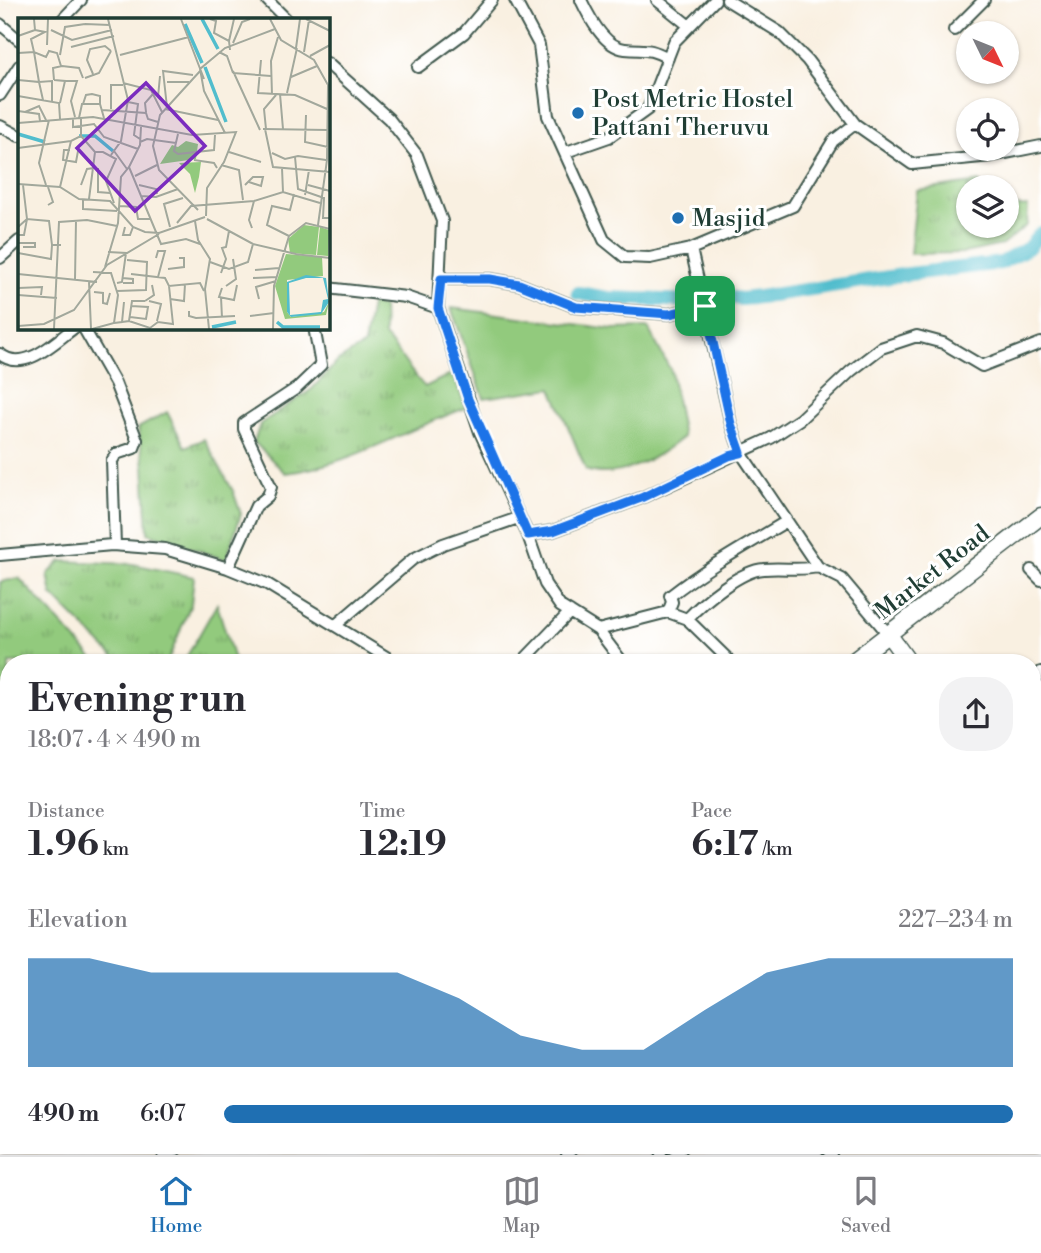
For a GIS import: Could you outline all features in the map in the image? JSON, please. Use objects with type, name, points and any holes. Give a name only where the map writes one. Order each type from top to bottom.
[{"type":"main road","name":"Market Road","points":[[863,654],[1041,516]]},
{"type":"main road","points":[[889,635],[903,654]]},
{"type":"street","points":[[64,18],[81,0]]},
{"type":"street","points":[[267,0],[285,18]]},
{"type":"street","points":[[418,67],[464,33],[492,0]]},
{"type":"street","points":[[515,0],[539,45],[548,116],[604,240],[625,257],[650,258],[691,250],[793,206],[833,141],[855,124]]},
{"type":"street","points":[[581,0],[606,38],[622,49],[649,48],[668,58]]},
{"type":"street","points":[[657,0],[688,25]]},
{"type":"street","points":[[566,152],[609,137],[648,108],[674,42],[715,0]]},
{"type":"street","points":[[727,0],[779,32],[807,60],[855,124],[912,164],[991,156],[1041,146]]},
{"type":"street","points":[[954,30],[984,0]]},
{"type":"street","points":[[0,24],[18,39]]},
{"type":"street","points":[[329,64],[389,119],[417,155],[442,221],[438,308],[480,432],[528,535],[545,584],[560,606],[598,630],[616,654]]},
{"type":"street","points":[[0,95],[18,68]]},
{"type":"street","points":[[0,126],[18,135]]},
{"type":"street","points":[[0,258],[18,242]]},
{"type":"street","points":[[691,250],[731,424],[741,453],[818,567],[842,579],[889,635]]},
{"type":"street","points":[[441,279],[519,284],[576,307],[603,310],[669,314],[705,306]]},
{"type":"street","points":[[329,288],[406,297],[438,308]]},
{"type":"street","points":[[0,354],[17,361],[27,359],[72,329]]},
{"type":"street","points":[[84,329],[115,383],[137,440],[134,448],[116,454],[112,461],[115,545]]},
{"type":"street","points":[[228,568],[256,506],[268,496],[271,487],[244,429],[244,423],[297,388],[321,365],[314,329]]},
{"type":"street","points":[[528,535],[553,531],[641,498],[729,456],[741,453],[800,419],[851,371],[881,348],[916,336],[943,343],[982,366],[1041,343]]},
{"type":"street","points":[[337,624],[413,559],[443,544],[518,518]]},
{"type":"street","points":[[668,612],[670,596],[687,583],[715,562],[787,521]]},
{"type":"street","points":[[0,555],[115,545],[165,548],[228,568],[267,584],[337,624],[382,654]]},
{"type":"street","points":[[687,619],[719,592],[753,572],[762,569],[789,571],[818,567]]},
{"type":"street","points":[[1031,570],[1041,580]]},
{"type":"street","points":[[530,654],[570,612]]},
{"type":"street","points":[[598,630],[668,612],[687,619],[723,654]]},
{"type":"green space","points":[[956,185],[956,238],[1011,238],[1002,245],[964,253],[910,254],[917,191]]},
{"type":"green space","points":[[1019,206],[1028,206],[1027,225],[1019,231]]},
{"type":"green space","points":[[371,304],[383,307],[384,336],[419,381],[425,387],[453,373],[466,408],[355,455],[309,469],[285,473],[254,442],[260,424],[312,389],[338,361],[364,345]]},
{"type":"green space","points":[[451,308],[613,329],[648,328],[671,371],[683,437],[650,459],[624,470],[598,473],[586,470],[552,388],[484,398]]},
{"type":"green space","points":[[167,412],[185,447],[204,439],[233,491],[241,514],[226,560],[148,533],[144,466],[138,428]]},
{"type":"green space","points":[[61,561],[133,564],[194,577],[191,604],[171,654],[111,654],[52,595],[48,574]]},
{"type":"green space","points":[[19,578],[89,654],[0,654],[0,582]]},
{"type":"green space","points":[[217,604],[232,654],[188,654]]},
{"type":"waterway","points":[[720,296],[741,299],[759,297],[1001,263],[1028,248],[1041,233]]},
{"type":"waterway","points":[[578,293],[608,298],[693,301]]},
{"type":"place","name":"Post Metric Hostel Pattani Theruvu","points":[[578,113]]},
{"type":"place","name":"Masjid","points":[[678,218]]},
{"type":"route","points":[[441,279],[490,279],[519,284],[533,292],[576,307],[669,314],[705,306],[731,424],[741,453],[729,456],[641,498],[553,531],[528,535],[480,432],[468,399],[438,308],[441,279]]}]
